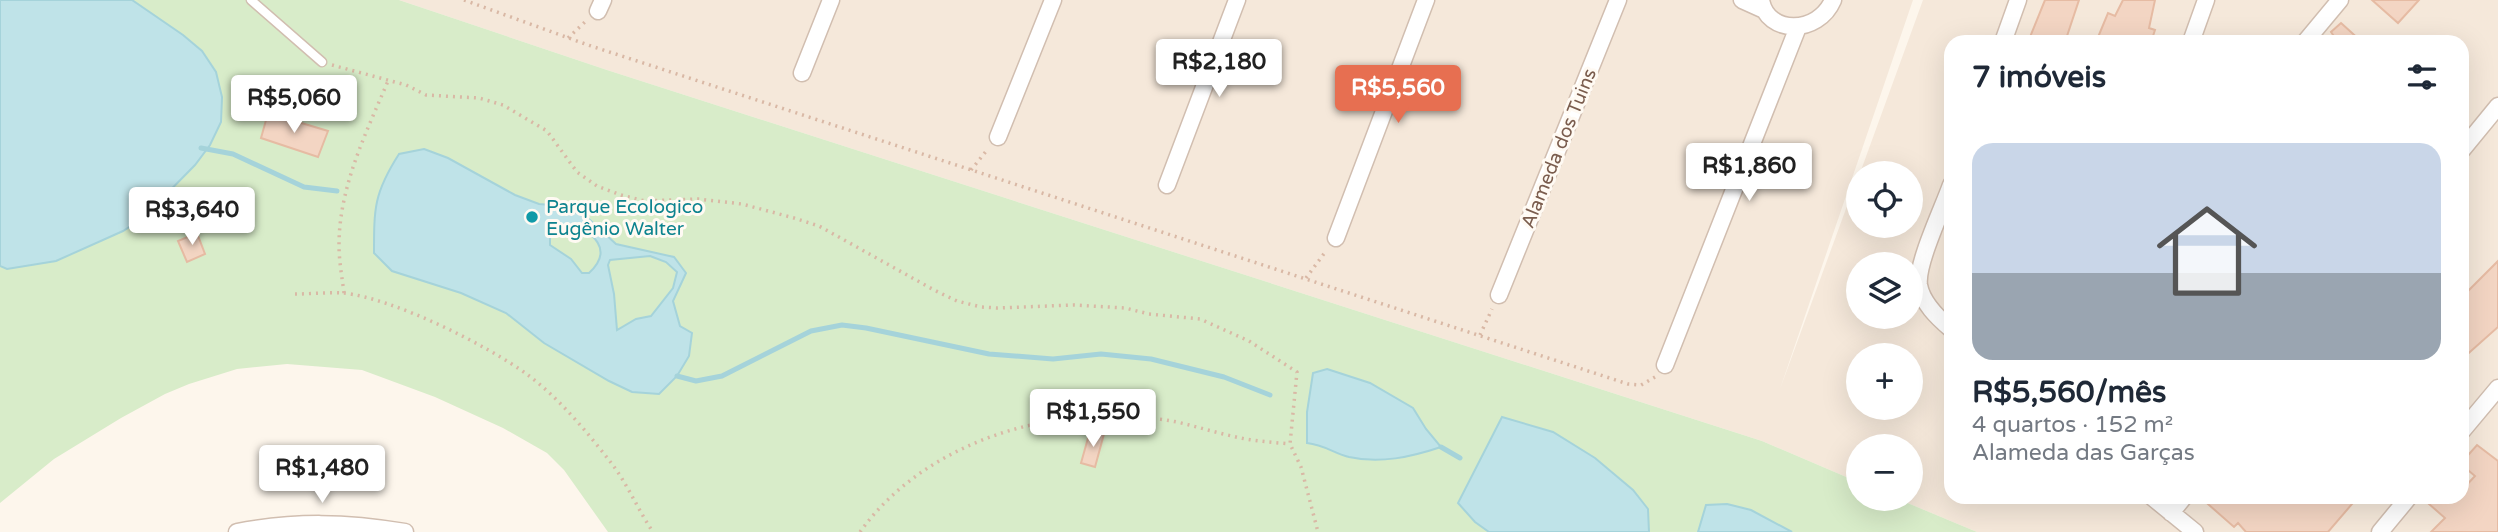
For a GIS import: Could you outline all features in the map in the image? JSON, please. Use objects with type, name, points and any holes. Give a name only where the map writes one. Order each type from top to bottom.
[{"type":"street","points":[[802,73],[831,0]]},
{"type":"street","points":[[998,137],[1053,0]]},
{"type":"street","points":[[1167,185],[1237,0]]},
{"type":"street","points":[[1336,238],[1426,0]]},
{"type":"street","name":"Alameda dos Tuins","points":[[1499,295],[1618,0]]},
{"type":"street","points":[[1742,0],[1761,4],[1784,25],[1798,27],[1813,24],[1825,15],[1833,0]]},
{"type":"street","points":[[2006,35],[2018,0]]},
{"type":"street","points":[[2194,35],[2206,0]]},
{"type":"street","points":[[2311,35],[2340,0]]},
{"type":"street","points":[[1665,365],[1798,27]]},
{"type":"street","points":[[2469,141],[2498,106]]},
{"type":"street","points":[[1944,204],[1920,267],[1918,283],[1928,306],[1944,322]]},
{"type":"street","points":[[2469,423],[2498,388]]},
{"type":"street","points":[[2160,504],[2195,532]]},
{"type":"street","points":[[2171,513],[2178,504]]},
{"type":"street","points":[[2381,532],[2403,504]]},
{"type":"street","points":[[237,532],[310,523],[360,525],[405,532]]},
{"type":"lane","points":[[251,0],[322,62]]},
{"type":"path","points":[[464,0],[971,170],[1628,384],[1641,385],[1650,382],[1665,365]]},
{"type":"path","points":[[568,37],[601,5]]},
{"type":"path","points":[[322,62],[406,85],[426,94],[479,98],[503,105],[547,131],[577,172],[597,186],[645,201],[698,199],[742,204],[794,218],[819,226],[957,301],[997,308],[1074,305],[1125,308],[1149,314],[1200,319],[1223,328],[1270,352],[1297,372],[1290,444],[1300,467],[1318,532]]},
{"type":"path","points":[[344,293],[339,244],[345,196],[388,81]]},
{"type":"path","points":[[971,170],[998,137]]},
{"type":"path","points":[[1306,278],[1336,238]]},
{"type":"path","points":[[295,294],[344,293],[392,305],[440,325],[507,361],[548,391],[610,461],[653,532]]},
{"type":"path","points":[[1480,335],[1499,295]]},
{"type":"path","points":[[860,532],[886,501],[946,456],[990,435],[1061,420],[1087,416],[1137,416],[1234,437],[1290,444]]},
{"type":"shaded area","points":[[399,0],[1913,0],[1858,161],[1846,161],[1846,196],[1780,389],[1846,209],[1846,238],[1923,238],[1923,161],[1864,161],[1923,0],[2498,0],[2498,532],[1977,532],[1923,509],[1923,434],[1846,434],[1846,477],[1762,441],[607,70]]},
{"type":"green space","name":"Parque Ecologico Eugênio Walter","points":[[0,0],[399,0],[607,70],[1762,441],[1846,477],[1846,511],[1923,509],[1977,532],[608,532],[564,470],[547,453],[503,428],[435,397],[362,370],[287,364],[237,369],[165,394],[54,459],[0,503]]},
{"type":"water","points":[[0,0],[132,0],[202,51],[216,72],[222,97],[221,122],[210,145],[195,165],[143,218],[123,231],[56,261],[7,269],[0,266]]},
{"type":"water","points":[[424,149],[448,158],[515,195],[539,204],[563,206],[589,219],[616,244],[674,257],[686,273],[673,301],[680,326],[692,333],[689,356],[677,376],[659,394],[632,392],[544,343],[506,313],[461,293],[392,271],[374,253],[374,224],[380,191],[399,154]],"holes":[[[568,225],[586,232],[598,243],[600,257],[589,273],[582,273],[571,259],[550,245],[550,234],[556,226]],[[650,256],[666,262],[677,272],[673,288],[651,316],[636,319],[617,330],[608,265],[610,260]]]},
{"type":"water","points":[[1327,369],[1370,383],[1413,408],[1441,447],[1407,456],[1372,460],[1349,457],[1307,443],[1307,412],[1313,373]]},
{"type":"water","points":[[1502,417],[1553,432],[1595,458],[1633,490],[1648,509],[1649,532],[1489,532],[1475,522],[1458,503]]},
{"type":"water","points":[[1727,504],[1751,510],[1792,532],[1698,532],[1706,505]]},
{"type":"building","points":[[2045,0],[2079,0],[2067,35],[2031,35]]},
{"type":"building","points":[[2123,0],[2155,0],[2149,28],[2155,30],[2153,35],[2099,35],[2108,13],[2115,16]]},
{"type":"building","points":[[2372,0],[2419,0],[2398,23]]},
{"type":"building","points":[[2341,23],[2354,35],[2333,35],[2331,32]]},
{"type":"building","points":[[268,113],[328,131],[318,157],[261,138]]},
{"type":"building","points":[[197,233],[205,254],[187,262],[178,241]]},
{"type":"building","points":[[2498,261],[2498,327],[2469,353],[2469,290]]},
{"type":"building","points":[[1090,431],[1104,434],[1095,467],[1081,463]]},
{"type":"building","points":[[2477,445],[2498,461],[2498,532],[2431,532],[2445,518],[2429,504],[2469,504],[2469,482],[2475,476],[2469,471],[2469,454]]},
{"type":"building","points":[[2208,504],[2352,504],[2328,532],[2246,532],[2238,523],[2234,527]]},
{"type":"waterway","points":[[201,148],[233,154],[304,187],[337,191]]},
{"type":"waterway","points":[[677,376],[696,381],[722,376],[811,331],[842,325],[989,354],[1053,359],[1101,354],[1151,359],[1224,377],[1270,395]]},
{"type":"waterway","points":[[1441,447],[1460,458]]},
{"type":"place","name":"Parque Ecologico Eugênio Walter","points":[[532,217]]}]
